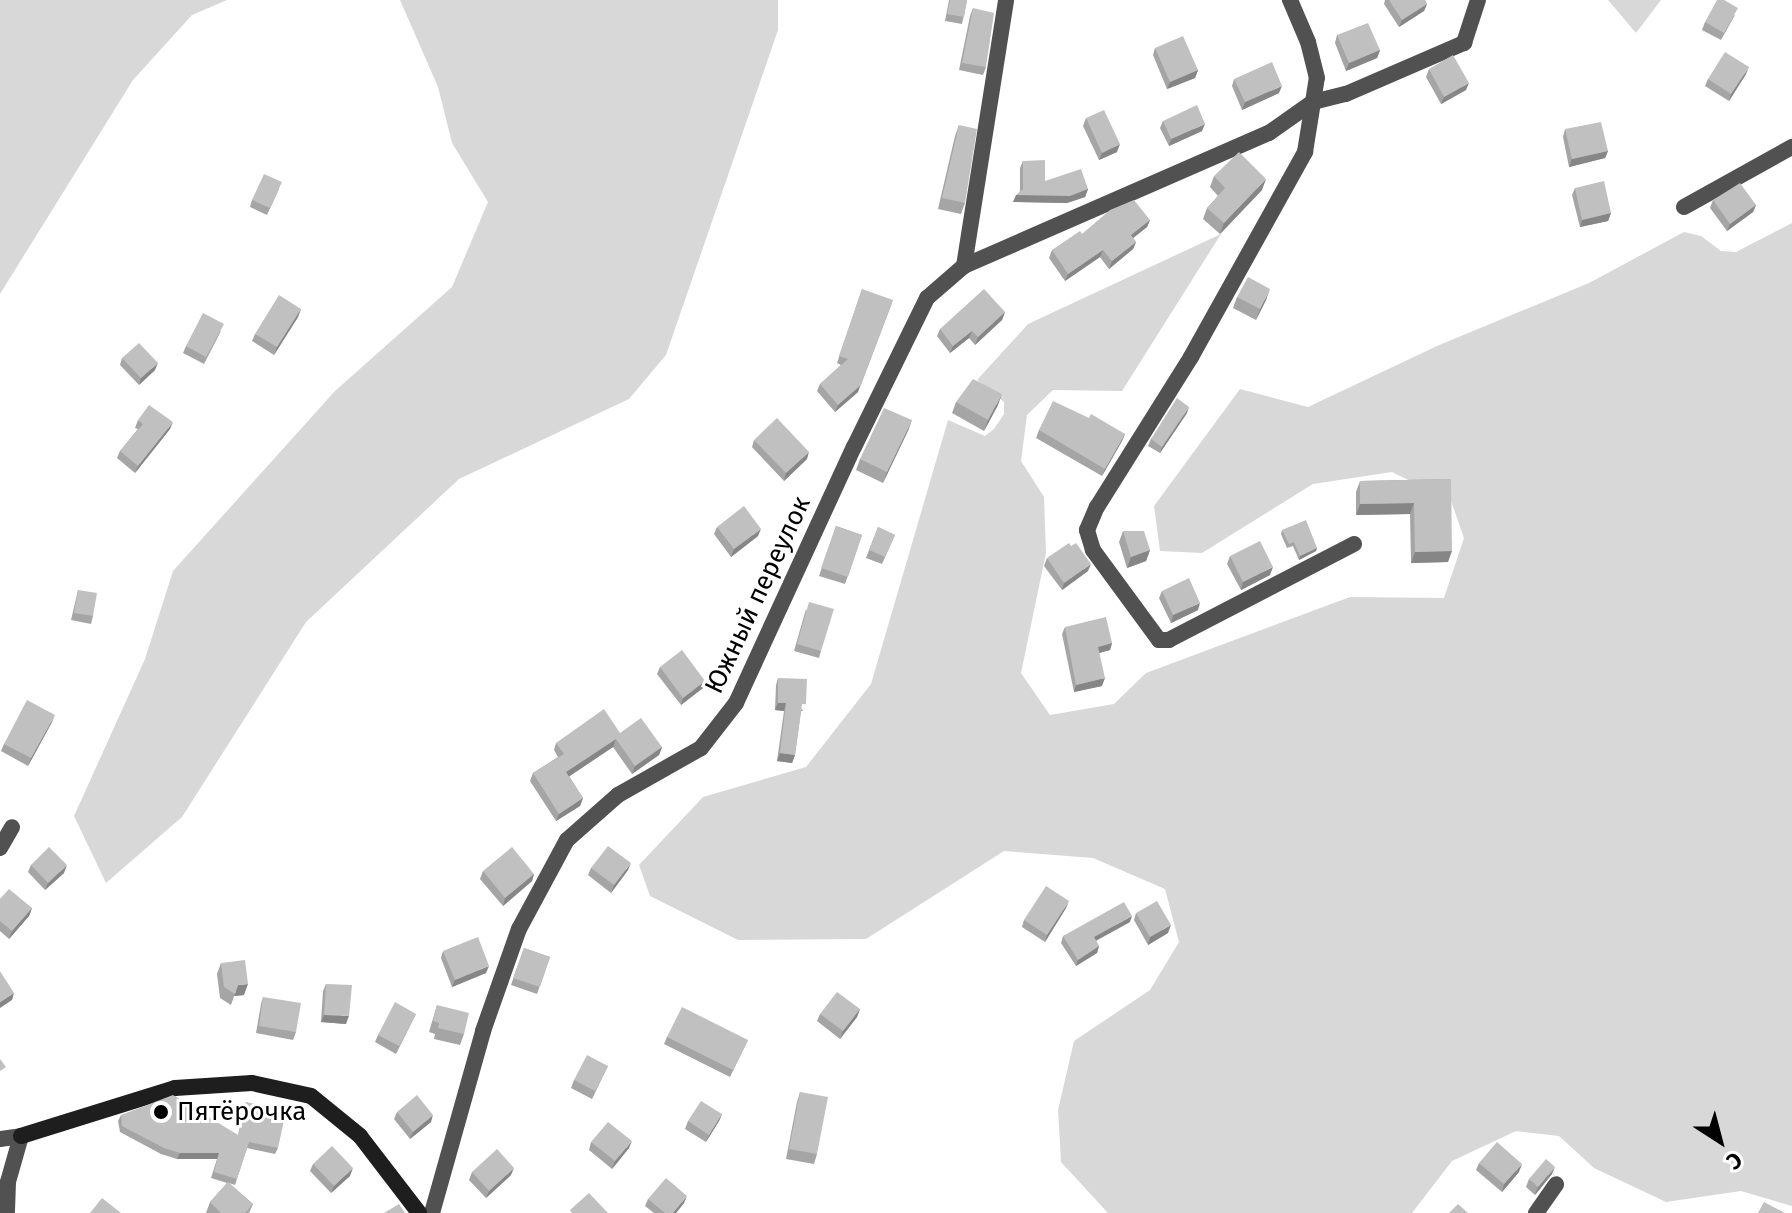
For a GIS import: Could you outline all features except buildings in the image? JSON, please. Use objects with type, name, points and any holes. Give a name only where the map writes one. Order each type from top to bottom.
[{"type":"street","points":[[964,266],[1006,0]]},
{"type":"street","points":[[1290,0],[1308,42],[1317,78],[1305,152],[1191,357],[1097,507],[1087,540],[1122,593],[1159,640],[1169,640],[1354,544]]},
{"type":"street","name":"Южный переулок","points":[[432,1213],[483,1031],[519,929],[567,840],[618,795],[701,748],[736,703],[927,298],[964,266],[1269,133],[1313,102],[1346,94],[1464,43],[1478,0]]},
{"type":"street","points":[[1684,207],[1792,147]]},
{"type":"street","points":[[0,848],[12,827]]},
{"type":"street","points":[[0,1139],[21,1136],[175,1088],[252,1083],[311,1096],[360,1136],[419,1213]]},
{"type":"street","points":[[7,1213],[8,1182],[21,1136]]},
{"type":"street","points":[[1536,1213],[1556,1184]]},
{"type":"shaded area","points":[[0,0],[227,0],[192,15],[133,80],[0,294]]},
{"type":"shaded area","points":[[400,0],[778,0],[778,30],[666,355],[629,399],[459,479],[306,622],[182,817],[106,883],[74,816],[145,659],[173,571],[335,391],[452,287],[488,202],[452,143],[438,87]]},
{"type":"shaded area","points":[[1608,0],[1661,0],[1636,33]]},
{"type":"shaded area","points":[[1792,223],[1792,1206],[1741,1191],[1666,1202],[1594,1168],[1559,1136],[1516,1131],[1452,1161],[1412,1213],[1108,1213],[1061,1162],[1058,1110],[1074,1041],[1150,990],[1179,942],[1165,889],[1093,858],[1004,851],[866,939],[738,940],[650,896],[639,865],[703,797],[806,767],[871,684],[948,420],[985,436],[994,429],[1004,414],[1004,402],[977,380],[1028,324],[1221,234],[1122,391],[1053,390],[1027,415],[1021,461],[1044,497],[1046,553],[1021,673],[1050,715],[1114,704],[1146,673],[1350,597],[1444,598],[1464,538],[1451,501],[1392,472],[1313,484],[1202,553],[1160,551],[1154,506],[1240,389],[1308,407],[1437,346],[1589,283],[1684,232],[1701,236],[1721,251],[1736,252]]},
{"type":"place","name":"Пятёрочка","points":[[161,1112]]}]
